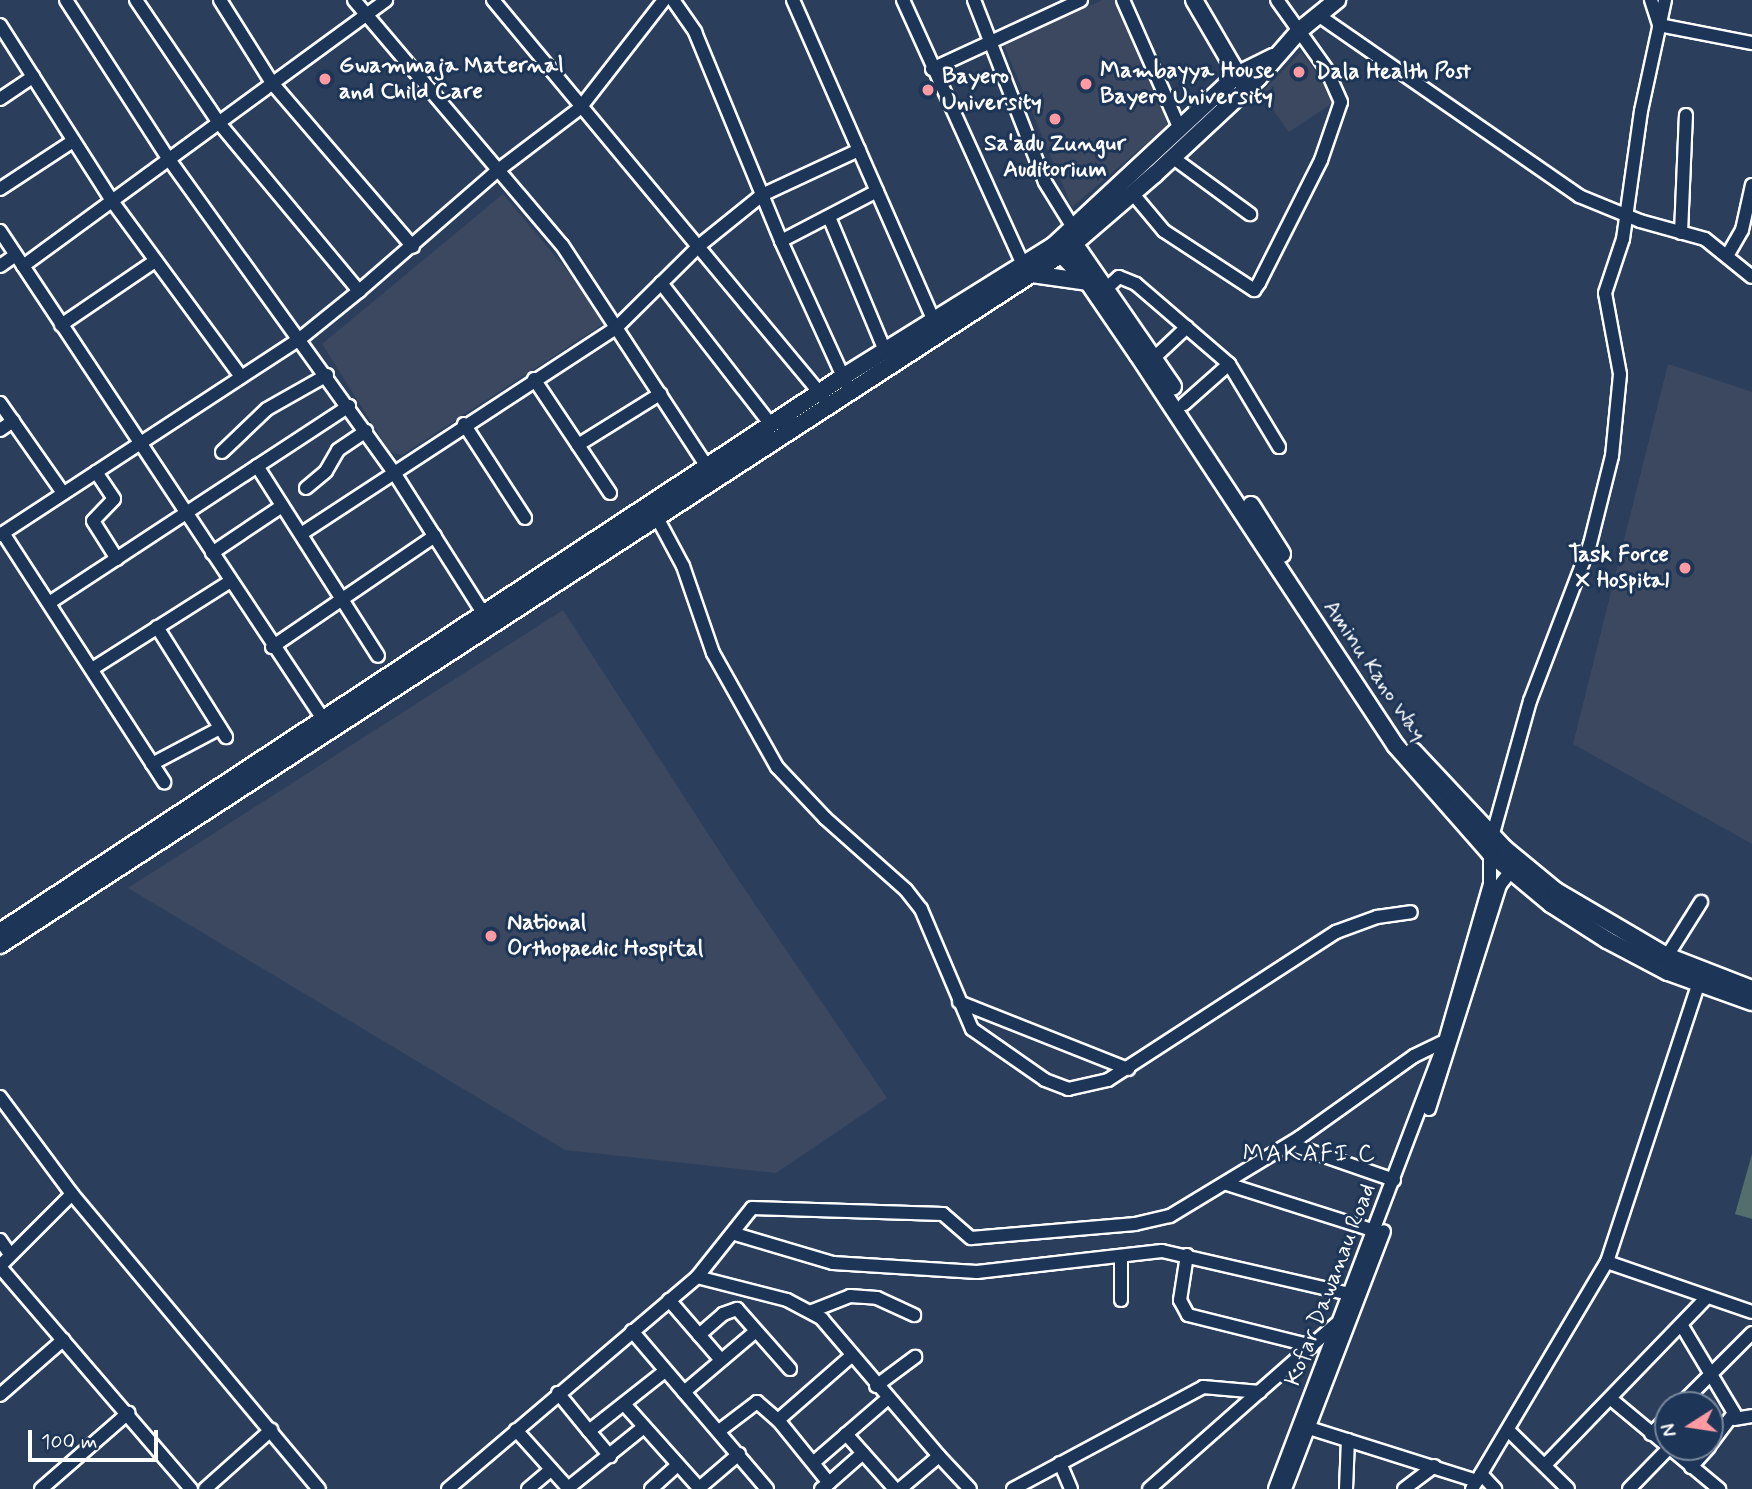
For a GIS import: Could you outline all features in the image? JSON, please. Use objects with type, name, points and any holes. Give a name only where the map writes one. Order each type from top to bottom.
[{"type":"main road","points":[[1194,0],[1220,48],[1247,77]]},
{"type":"main road","points":[[1206,0],[1247,77]]},
{"type":"main road","points":[[1072,235],[1094,226],[1133,194],[1172,157],[1247,77],[1337,0]]},
{"type":"main road","points":[[1217,93],[1224,75],[1220,48]]},
{"type":"main road","points":[[0,945],[328,725],[825,400],[853,391],[937,328],[1058,250],[1179,127],[1217,93],[1247,77]]},
{"type":"main road","points":[[1092,265],[1094,226]]},
{"type":"main road","name":"Aminu Kano Way","points":[[1072,235],[1184,404],[1317,618]]},
{"type":"main road","name":"Aminu Kano Way","points":[[1058,250],[1088,282],[1317,618],[1408,745],[1511,871],[1551,904],[1659,957],[1752,989]]},
{"type":"main road","points":[[1028,269],[1088,282]]},
{"type":"main road","points":[[825,400],[841,378],[885,351],[937,328]]},
{"type":"main road","points":[[712,474],[772,426],[794,421]]},
{"type":"main road","points":[[0,932],[328,725]]},
{"type":"main road","name":"Aminu Kano Way","points":[[1491,845],[1556,891],[1699,983],[1752,1002]]},
{"type":"street","points":[[66,0],[168,158],[366,430],[488,620]]},
{"type":"street","points":[[136,0],[219,123],[359,291]]},
{"type":"street","points":[[220,0],[272,83],[413,247]]},
{"type":"street","points":[[354,0],[562,245],[712,474]]},
{"type":"street","points":[[0,266],[19,260],[112,201],[386,0]]},
{"type":"street","points":[[493,0],[580,108],[700,245],[825,400]]},
{"type":"street","points":[[164,782],[2,534],[240,375],[301,338],[413,247],[497,171],[580,108],[664,0]]},
{"type":"street","points":[[674,0],[695,32],[841,378],[853,391]]},
{"type":"street","points":[[793,0],[937,328]]},
{"type":"street","points":[[902,0],[932,69],[1028,269]]},
{"type":"street","points":[[974,0],[1045,182],[1072,235]]},
{"type":"street","points":[[932,69],[1081,0]]},
{"type":"street","points":[[1123,0],[1179,127]]},
{"type":"street","points":[[1133,194],[1164,231],[1254,290],[1321,160],[1341,102],[1300,30],[1277,0]]},
{"type":"street","points":[[1651,0],[1659,25],[1752,43]]},
{"type":"street","name":"Kofar Dawanau Road","points":[[1275,1489],[1375,1231],[1444,1041],[1490,884],[1491,845],[1530,701],[1590,544],[1609,468],[1620,374],[1605,293],[1623,239],[1625,212],[1665,0]]},
{"type":"street","points":[[1318,15],[1579,196],[1705,239],[1752,277]]},
{"type":"street","points":[[0,25],[112,201],[240,375]]},
{"type":"street","points":[[0,99],[33,77]]},
{"type":"street","points":[[1681,233],[1686,115]]},
{"type":"street","points":[[0,189],[73,141]]},
{"type":"street","points":[[301,534],[464,424],[615,328],[700,245],[762,195],[859,150]]},
{"type":"street","points":[[1172,157],[1250,214]]},
{"type":"street","points":[[1727,256],[1742,230],[1752,184]]},
{"type":"street","points":[[781,241],[877,191]]},
{"type":"street","points":[[829,217],[885,351]]},
{"type":"street","points":[[0,231],[272,647],[328,725]]},
{"type":"street","points":[[61,325],[155,261]]},
{"type":"street","points":[[1107,288],[1119,277],[1128,279],[1229,364],[1279,447]]},
{"type":"street","points":[[661,283],[772,426]]},
{"type":"street","points":[[1154,358],[1187,327]]},
{"type":"street","points":[[1184,404],[1229,364]]},
{"type":"street","points":[[222,452],[267,409],[327,375]]},
{"type":"street","points":[[534,379],[610,494]]},
{"type":"street","points":[[578,445],[660,394]]},
{"type":"street","points":[[0,403],[63,493]]},
{"type":"street","points":[[49,603],[349,406]]},
{"type":"street","points":[[0,430],[13,421]]},
{"type":"street","points":[[464,424],[526,518]]},
{"type":"street","points":[[306,488],[326,471],[338,450],[366,430]]},
{"type":"street","points":[[257,466],[339,599],[378,656]]},
{"type":"street","points":[[96,472],[114,499],[93,521],[117,559]]},
{"type":"street","points":[[212,552],[282,506]]},
{"type":"street","points":[[654,512],[683,566],[713,653],[770,756],[825,818],[906,890],[937,939],[959,1002],[972,1029],[1062,1087],[1089,1086],[1128,1069],[1336,932],[1377,916],[1411,912]]},
{"type":"street","points":[[272,647],[435,536]]},
{"type":"street","points":[[92,668],[229,582]]},
{"type":"street","points":[[152,764],[223,732],[157,627]]},
{"type":"street","name":"Kofar Dawanau Road","points":[[1285,1489],[1449,1054],[1500,886],[1511,871]]},
{"type":"street","points":[[1659,957],[1701,902]]},
{"type":"street","points":[[1477,1481],[1607,1262],[1699,983]]},
{"type":"street","points":[[959,1002],[1128,1069]]},
{"type":"street","points":[[448,1489],[698,1277],[735,1234],[746,1212],[758,1206],[943,1214],[971,1238],[1135,1224],[1182,1211],[1290,1143],[1413,1056],[1444,1041]]},
{"type":"street","points":[[0,1097],[72,1194],[319,1489]]},
{"type":"street","points":[[1290,1143],[1394,1180]]},
{"type":"street","points":[[1227,1184],[1375,1231]]},
{"type":"street","points":[[72,1194],[9,1253],[0,1267],[128,1413],[186,1487]]},
{"type":"street","points":[[735,1234],[833,1263],[976,1272],[1162,1251],[1350,1294]]},
{"type":"street","points":[[0,1240],[9,1253]]},
{"type":"street","points":[[1187,1255],[1180,1300],[1188,1315],[1312,1346]]},
{"type":"street","points":[[1121,1256],[1121,1300]]},
{"type":"street","points":[[1607,1262],[1752,1312]]},
{"type":"street","points":[[698,1277],[788,1300],[812,1311],[887,1399],[970,1489]]},
{"type":"street","points":[[812,1311],[850,1296],[877,1298],[914,1315]]},
{"type":"street","points":[[1545,1465],[1682,1326],[1707,1297]]},
{"type":"street","points":[[669,1300],[720,1360]]},
{"type":"street","points":[[699,1335],[735,1309],[790,1368]]},
{"type":"street","points":[[1149,1489],[1339,1321]]},
{"type":"street","points":[[1682,1326],[1731,1403],[1734,1419]]},
{"type":"street","points":[[632,1331],[767,1489]]},
{"type":"street","points":[[684,1392],[756,1331]]},
{"type":"street","points":[[1694,1391],[1752,1333]]},
{"type":"street","points":[[0,1395],[63,1340]]},
{"type":"street","points":[[778,1420],[851,1356]]},
{"type":"street","points":[[876,1386],[915,1357]]},
{"type":"street","points":[[589,1431],[665,1371]]},
{"type":"street","points":[[1013,1489],[1203,1387],[1260,1392]]},
{"type":"street","points":[[558,1393],[610,1456]]},
{"type":"street","points":[[814,1462],[887,1399]]},
{"type":"street","points":[[1611,1399],[1654,1437]]},
{"type":"street","points":[[719,1431],[757,1402],[778,1420],[814,1462],[825,1486],[863,1453]]},
{"type":"street","points":[[624,1404],[698,1489],[739,1454]]},
{"type":"street","points":[[40,1489],[128,1413]]},
{"type":"street","points":[[1724,1430],[1734,1419],[1752,1416]]},
{"type":"street","points":[[516,1430],[568,1489],[644,1427]]},
{"type":"street","points":[[1309,1428],[1434,1466],[1495,1489]]},
{"type":"street","points":[[205,1489],[271,1430]]},
{"type":"street","points":[[1508,1430],[1568,1489]]},
{"type":"street","points":[[1651,1434],[1654,1431]]},
{"type":"street","points":[[846,1434],[895,1489]]},
{"type":"street","points":[[1346,1489],[1348,1440]]},
{"type":"street","points":[[900,1489],[939,1456]]},
{"type":"street","points":[[1629,1489],[1656,1461]]},
{"type":"street","points":[[1683,1461],[1719,1489]]},
{"type":"street","points":[[1691,1467],[1696,1461]]},
{"type":"street","points":[[1060,1463],[1071,1489]]},
{"type":"street","points":[[651,1489],[678,1465]]},
{"type":"street","points":[[1404,1489],[1434,1466]]},
{"type":"street","points":[[528,1489],[551,1470]]},
{"type":"street","points":[[1695,1489],[1703,1477]]},
{"type":"shaded area","name":"Mambayya House Bayero University","points":[[1103,0],[1115,0],[1168,125],[1072,207],[1003,43]]},
{"type":"shaded area","name":"Dala Health Post","points":[[1301,52],[1337,100],[1289,132],[1261,93]]},
{"type":"shaded area","points":[[503,194],[572,276],[603,324],[402,455],[390,452],[322,344]]},
{"type":"shaded area","name":"Task Force X Hospital","points":[[1668,364],[1752,392],[1752,844],[1573,744]]},
{"type":"shaded area","name":"National Orthopaedic Hospital","points":[[563,610],[731,869],[887,1098],[776,1173],[565,1150],[128,888]]},
{"type":"green space","points":[[1752,1154],[1752,1219],[1735,1214]]},
{"type":"place","name":"Dala Health Post","points":[[1299,72]]},
{"type":"place","name":"Gwammaja Maternal and Child Care","points":[[325,79]]},
{"type":"place","name":"Mambayya House Bayero University","points":[[1086,84]]},
{"type":"place","name":"Bayero University","points":[[928,90]]},
{"type":"place","name":"Sa'adu Zungur Auditorium","points":[[1055,119]]},
{"type":"place","name":"Task Force X Hospital","points":[[1685,568]]},
{"type":"place","name":"National Orthopaedic Hospital","points":[[491,936]]},
{"type":"district","name":"MAKAFI C","points":[[1310,1155]]}]
